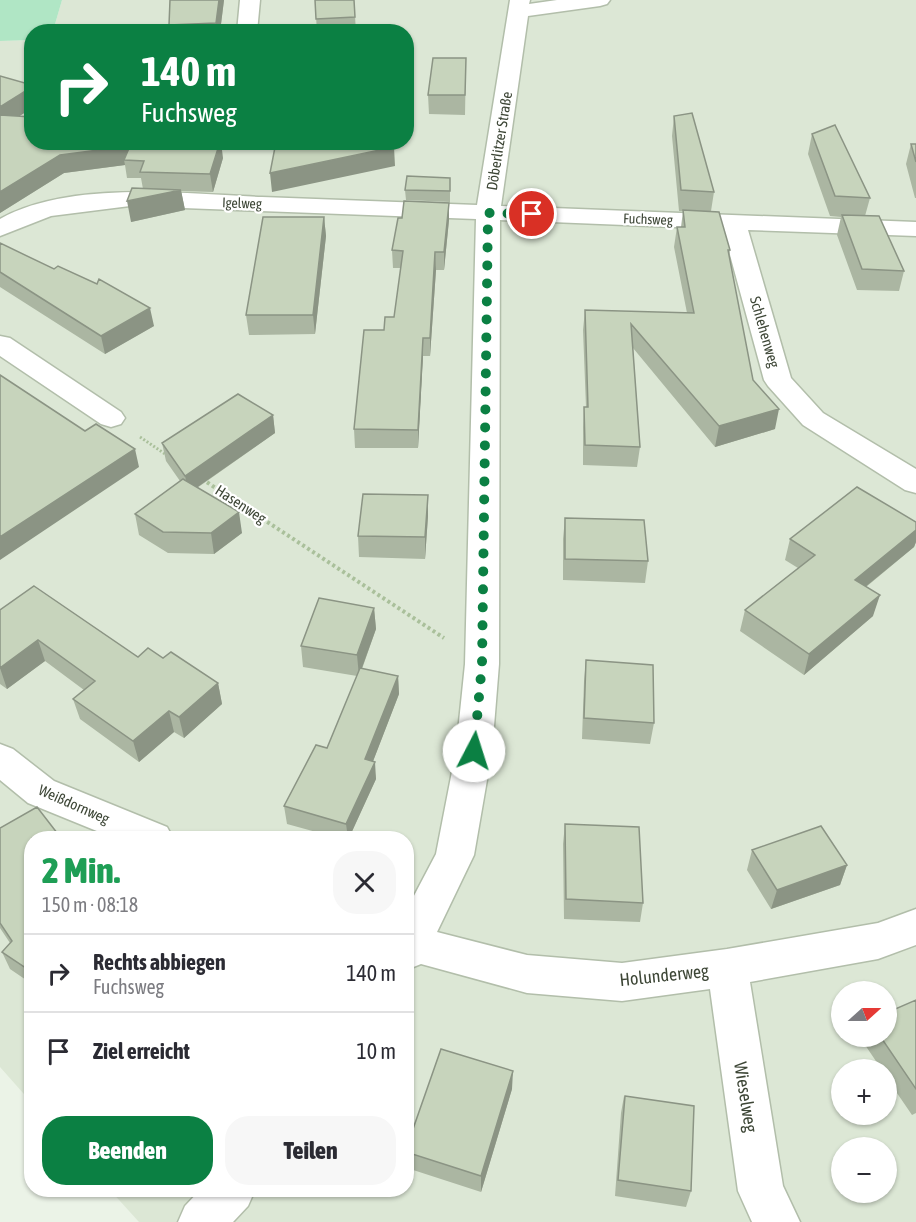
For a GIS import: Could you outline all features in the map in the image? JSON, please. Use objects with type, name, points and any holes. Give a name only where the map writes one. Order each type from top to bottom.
[{"type":"street","points":[[248,24],[250,0]]},
{"type":"street","points":[[520,5],[600,0]]},
{"type":"street","name":"Döberlitzer Straße","points":[[414,934],[455,855],[474,751],[482,664],[488,213],[520,5]]},
{"type":"street","name":"Igelweg","points":[[0,229],[45,211],[82,203],[130,199],[488,213]]},
{"type":"street","name":"Fuchsweg","points":[[488,213],[916,229]]},
{"type":"street","name":"Schlehenweg","points":[[733,222],[778,380],[813,419],[916,483]]},
{"type":"street","points":[[0,344],[111,418]]},
{"type":"street","name":"Weißdornweg","points":[[0,759],[41,792],[137,831]]},
{"type":"street","name":"Holunderweg","points":[[414,947],[527,974],[622,982],[727,968],[878,941],[916,927]]},
{"type":"street","name":"Wieselweg","points":[[727,968],[761,1191],[777,1222]]},
{"type":"street","points":[[201,1222],[225,1197]]},
{"type":"path","points":[[111,418],[170,457]]},
{"type":"path","name":"Hasenweg","points":[[199,477],[482,664]]},
{"type":"shaded area","points":[[62,0],[916,0],[916,1222],[139,1222],[116,1197],[414,1197],[414,831],[24,831],[24,1094],[0,1067],[0,41],[24,40],[24,150],[414,150],[414,24],[55,24]]},
{"type":"green space","points":[[0,0],[62,0],[55,24],[24,24],[24,40],[0,41]]},
{"type":"building","points":[[170,0],[219,0],[216,23],[169,24]]},
{"type":"building","points":[[315,0],[354,0],[355,17],[316,19]]},
{"type":"building","points":[[433,58],[466,58],[465,95],[428,95]]},
{"type":"building","points":[[0,76],[24,83],[24,92],[0,107]]},
{"type":"building","points":[[692,113],[714,192],[681,190],[674,116]]},
{"type":"building","points":[[0,115],[24,116],[24,150],[99,150],[60,155],[0,192]]},
{"type":"building","points":[[835,125],[870,198],[835,196],[812,134]]},
{"type":"building","points":[[911,144],[916,144],[916,162]]},
{"type":"building","points":[[128,150],[218,150],[210,174],[140,172],[144,161],[124,160]]},
{"type":"building","points":[[274,150],[380,150],[270,173]]},
{"type":"building","points":[[407,176],[450,178],[450,191],[405,190]]},
{"type":"building","points":[[132,188],[181,190],[127,201]]},
{"type":"building","points":[[404,201],[449,203],[444,252],[435,252],[430,338],[423,338],[418,430],[354,429],[364,330],[384,330],[385,317],[394,317],[403,251],[392,250],[398,218],[402,218]]},
{"type":"building","points":[[683,210],[719,212],[730,250],[728,250],[753,380],[779,409],[719,426],[631,324],[640,447],[585,445],[584,407],[588,407],[585,310],[694,313],[677,227],[685,227]]},
{"type":"building","points":[[842,215],[879,216],[904,271],[862,269]]},
{"type":"building","points":[[263,217],[324,217],[313,315],[246,315]]},
{"type":"building","points":[[0,243],[54,269],[58,266],[97,284],[99,279],[150,308],[101,336],[0,272]]},
{"type":"building","points":[[0,375],[85,431],[96,424],[135,449],[0,537]]},
{"type":"building","points":[[238,394],[273,415],[185,476],[162,443]]},
{"type":"building","points":[[183,479],[239,512],[211,533],[163,532],[135,514]]},
{"type":"building","points":[[857,487],[916,522],[916,530],[855,580],[880,595],[809,654],[745,610],[815,555],[790,539]]},
{"type":"building","points":[[363,494],[428,495],[425,537],[358,536]]},
{"type":"building","points":[[565,518],[644,520],[648,561],[565,559]]},
{"type":"building","points":[[34,586],[138,657],[148,648],[163,658],[171,652],[218,683],[179,717],[169,711],[133,741],[73,699],[95,681],[38,640],[0,668],[0,610]]},
{"type":"building","points":[[319,598],[374,608],[357,655],[301,646]]},
{"type":"building","points":[[586,660],[653,665],[654,723],[584,718]]},
{"type":"building","points":[[360,668],[398,676],[365,759],[375,762],[346,824],[284,806],[316,745],[327,748]]},
{"type":"building","points":[[37,807],[56,831],[24,831],[24,967],[2,952],[12,941],[0,923],[0,828]]},
{"type":"building","points":[[565,824],[639,827],[643,903],[566,899]]},
{"type":"building","points":[[821,826],[847,865],[777,890],[752,850]]},
{"type":"building","points":[[916,1000],[916,1089],[887,1047],[897,1047],[897,1008]]},
{"type":"building","points":[[441,1049],[513,1071],[481,1176],[414,1155],[414,1126]]},
{"type":"building","points":[[625,1096],[694,1106],[691,1191],[618,1180]]},
{"type":"route","points":[[474,751],[482,664],[488,213],[532,214]]}]
